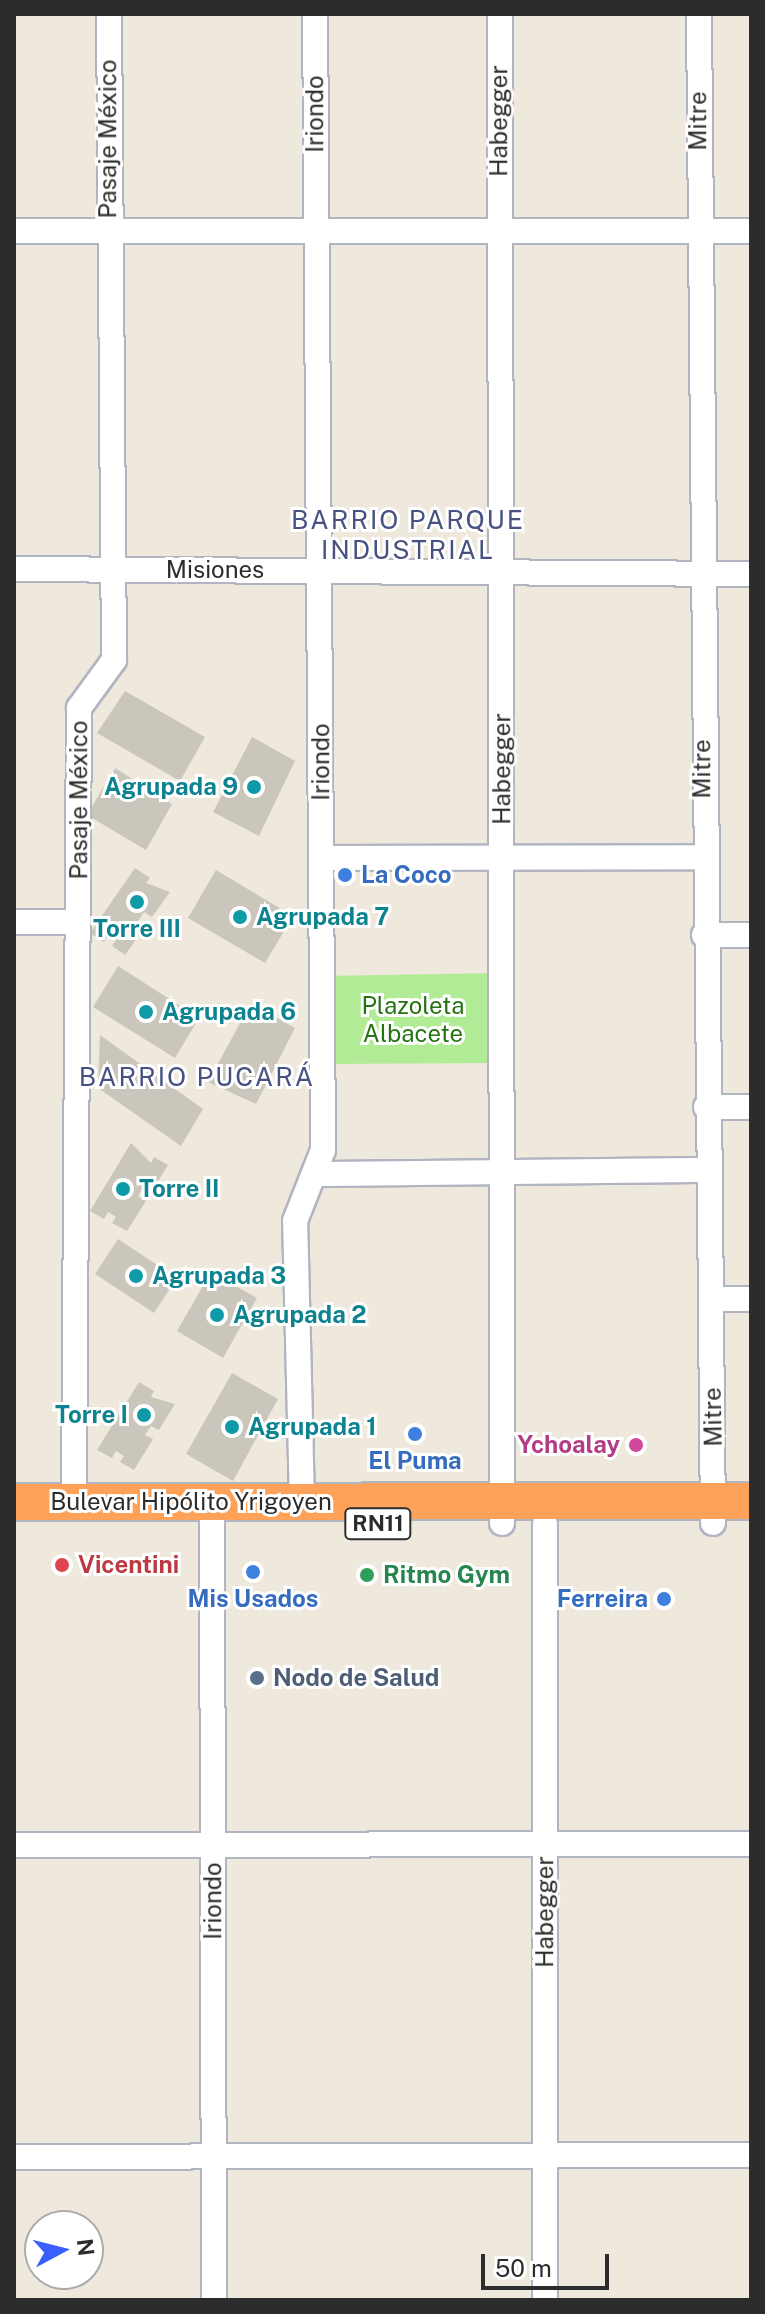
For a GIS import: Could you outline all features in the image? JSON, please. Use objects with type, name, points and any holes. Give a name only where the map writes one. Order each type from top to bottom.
[{"type":"highway","name":"Bulevar Hipólito Yrigoyen","points":[[14,1502],[74,1501],[212,1513],[302,1503],[502,1512],[545,1524],[714,1512],[751,1501]]},
{"type":"highway","name":"Bulevar Hipólito Yrigoyen","points":[[14,1524],[212,1513],[502,1512],[714,1512],[751,1523]]},
{"type":"street","name":"Pasaje México","points":[[74,1501],[79,708],[114,660],[108,232],[109,14]]},
{"type":"street","name":"Iriondo","points":[[302,1503],[295,1221],[323,1150],[315,14]]},
{"type":"street","name":"Habegger","points":[[500,14],[502,1512]]},
{"type":"street","name":"Mitre","points":[[699,14],[703,857],[714,1512]]},
{"type":"street","points":[[14,231],[751,231]]},
{"type":"street","name":"Misiones","points":[[14,569],[751,574]]},
{"type":"street","points":[[321,858],[703,857]]},
{"type":"street","points":[[14,922],[78,922]]},
{"type":"street","points":[[704,935],[751,935]]},
{"type":"street","points":[[706,1107],[751,1107]]},
{"type":"street","points":[[315,1174],[708,1170]]},
{"type":"street","points":[[712,1299],[751,1299]]},
{"type":"street","name":"Iriondo","points":[[212,1513],[214,2300]]},
{"type":"street","name":"Habegger","points":[[545,1524],[545,2300]]},
{"type":"street","points":[[14,1845],[751,1844]]},
{"type":"street","points":[[14,2157],[751,2155]]},
{"type":"green space","name":"Plazoleta Albacete","points":[[501,973],[501,1063],[324,1064],[324,976]]},
{"type":"building","points":[[125,691],[205,737],[180,781],[97,733]]},
{"type":"building","name":"Agrupada 9","points":[[252,737],[295,761],[259,836],[213,812]]},
{"type":"building","points":[[115,768],[172,804],[146,850],[87,815]]},
{"type":"building","name":"Torre III","points":[[135,868],[150,878],[146,883],[170,892],[152,917],[144,912],[138,921],[146,926],[125,955],[112,946],[116,940],[108,935],[104,942],[90,933]]},
{"type":"building","name":"Agrupada 7","points":[[216,870],[293,916],[265,963],[188,918]]},
{"type":"building","name":"Agrupada 6","points":[[118,966],[199,1018],[175,1058],[93,1007]]},
{"type":"building","points":[[251,1003],[295,1028],[256,1104],[208,1082]]},
{"type":"building","points":[[100,1035],[203,1109],[181,1146],[98,1088]]},
{"type":"building","name":"Torre II","points":[[131,1143],[151,1163],[154,1157],[168,1165],[152,1191],[143,1187],[138,1196],[146,1201],[127,1231],[112,1223],[116,1217],[108,1212],[104,1219],[90,1211]]},
{"type":"building","name":"Agrupada 3","points":[[118,1239],[177,1278],[154,1313],[95,1274]]},
{"type":"building","name":"Agrupada 2","points":[[211,1272],[257,1298],[223,1358],[177,1331]]},
{"type":"building","name":"Agrupada 1","points":[[232,1373],[278,1399],[233,1481],[186,1454]]},
{"type":"building","name":"Torre I","points":[[139,1382],[154,1391],[151,1397],[175,1404],[159,1430],[151,1426],[145,1435],[153,1439],[134,1470],[120,1462],[124,1456],[116,1451],[112,1458],[97,1450]]},
{"type":"place","name":"Agrupada 9","points":[[254,787]]},
{"type":"place","name":"La Coco","points":[[345,875]]},
{"type":"place","name":"Torre III","points":[[137,902]]},
{"type":"place","name":"Agrupada 7","points":[[240,917]]},
{"type":"place","name":"Agrupada 6","points":[[146,1012]]},
{"type":"place","name":"Torre II","points":[[123,1189]]},
{"type":"place","name":"Agrupada 3","points":[[136,1276]]},
{"type":"place","name":"Agrupada 2","points":[[217,1315]]},
{"type":"place","name":"Torre I","points":[[144,1415]]},
{"type":"place","name":"Agrupada 1","points":[[232,1427]]},
{"type":"place","name":"El Puma","points":[[415,1434]]},
{"type":"place","name":"Ychoalay","points":[[636,1445]]},
{"type":"place","name":"Vicentini","points":[[62,1565]]},
{"type":"place","name":"Mis Usados","points":[[253,1572]]},
{"type":"place","name":"Ritmo Gym","points":[[367,1575]]},
{"type":"place","name":"Ferreira","points":[[664,1599]]},
{"type":"place","name":"Nodo de Salud","points":[[257,1678]]},
{"type":"district","name":"BARRIO PARQUE INDUSTRIAL","points":[[408,535]]},
{"type":"district","name":"BARRIO PUCARÁ","points":[[197,1077]]}]
